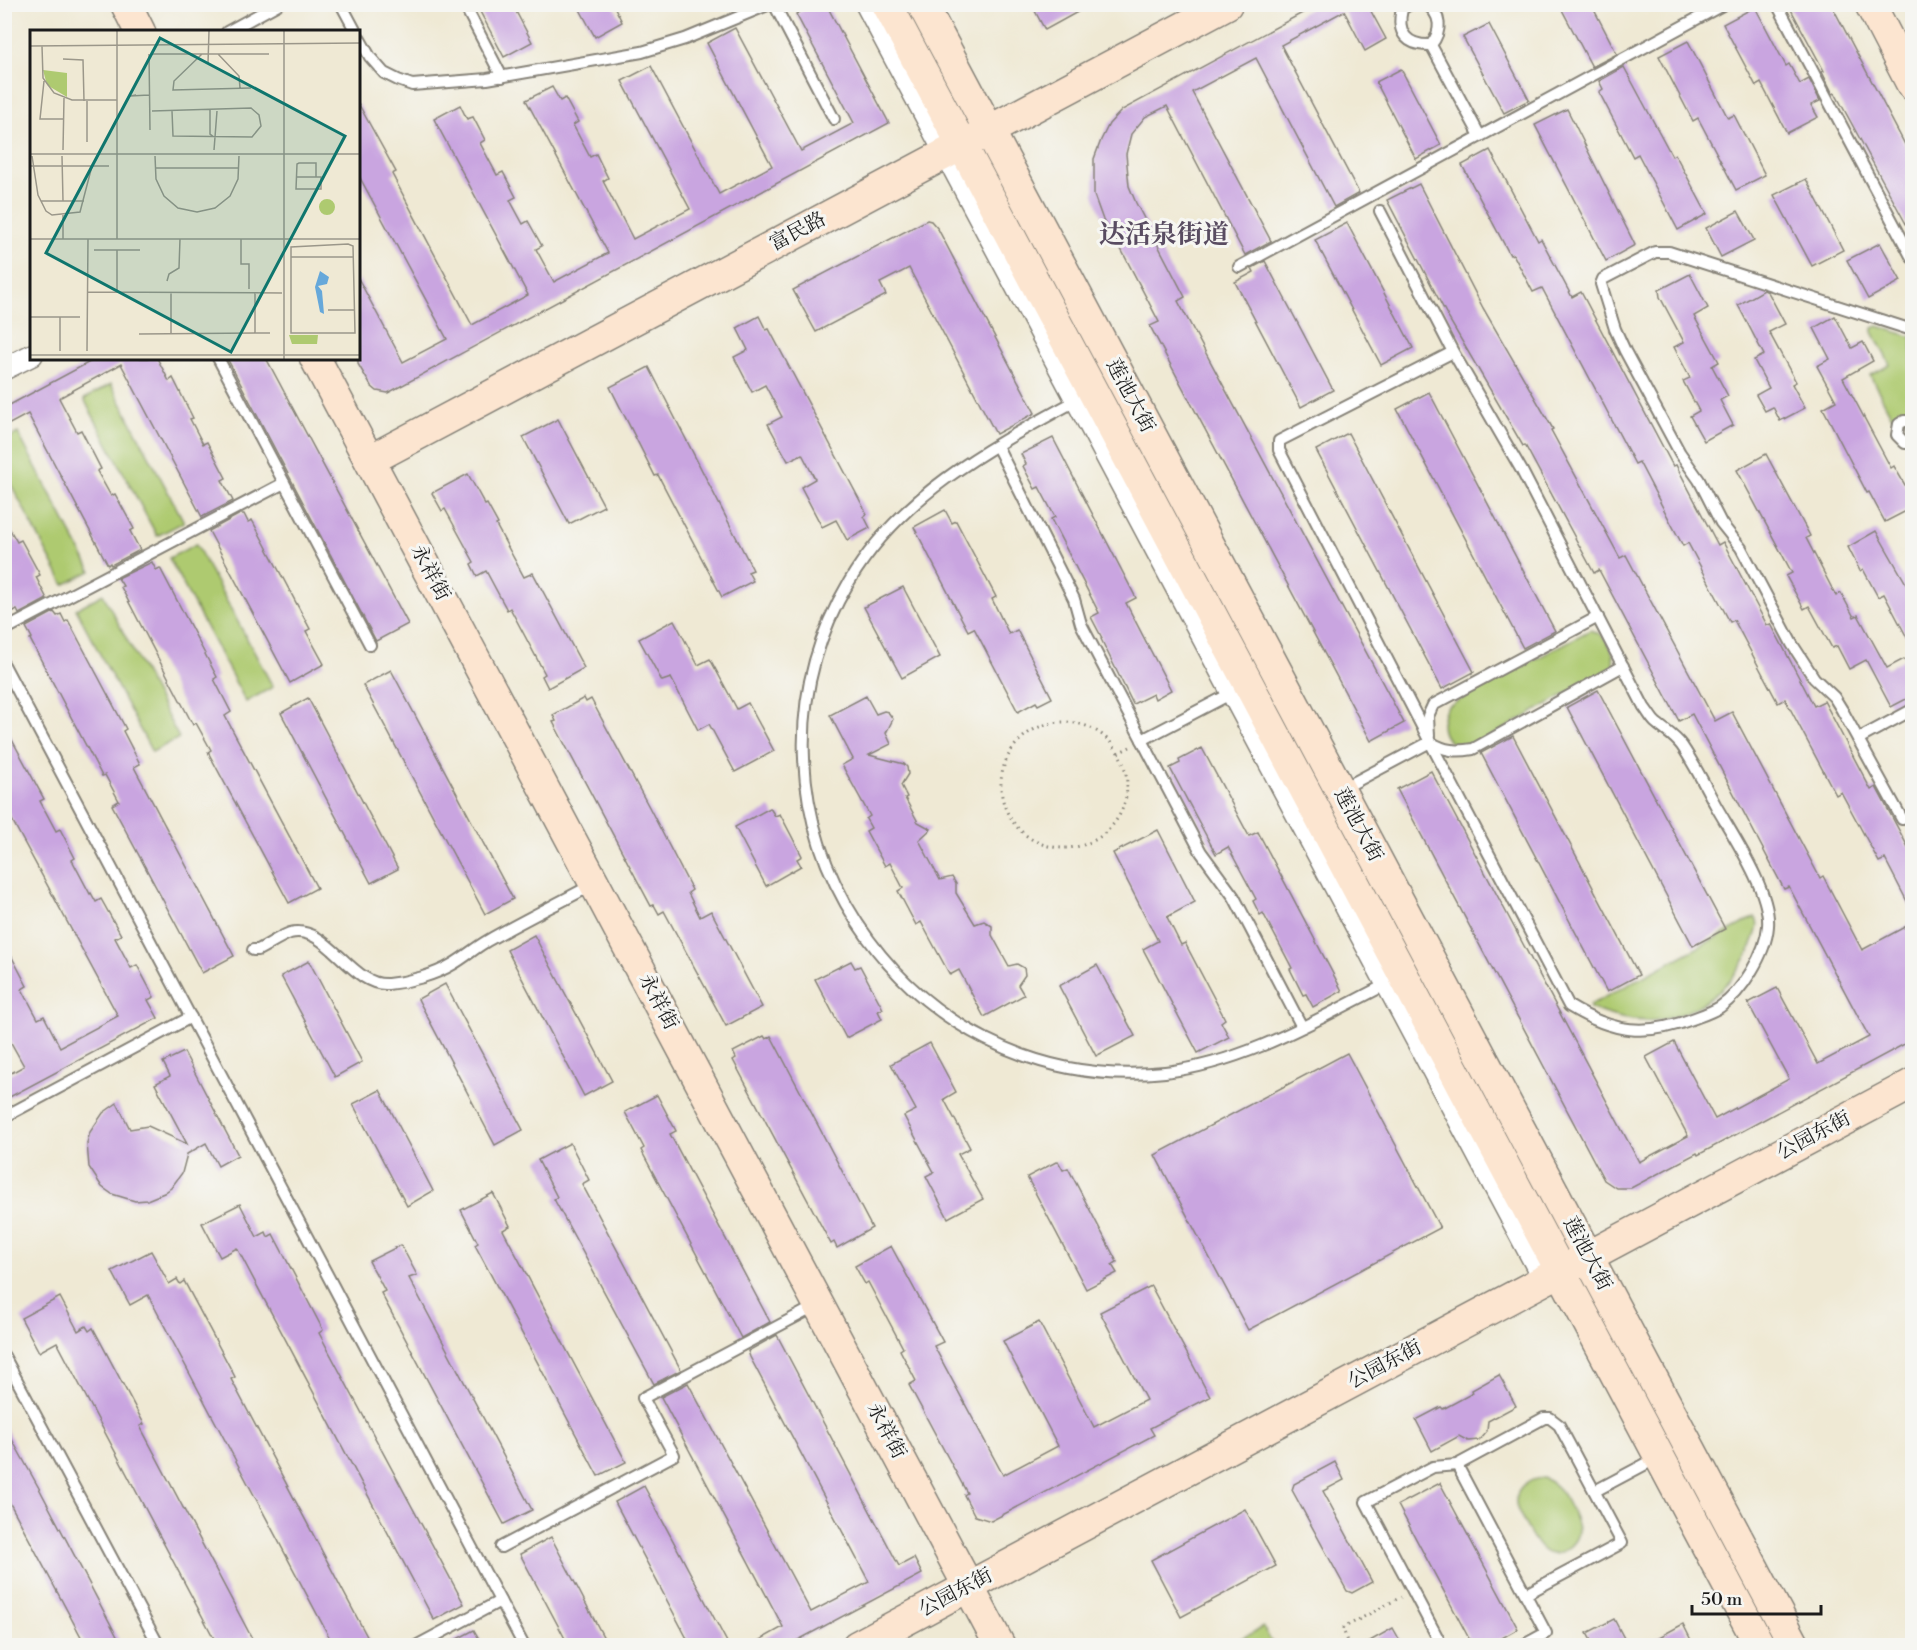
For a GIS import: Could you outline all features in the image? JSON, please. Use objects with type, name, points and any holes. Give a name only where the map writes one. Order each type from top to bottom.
[{"type":"street","points":[[126,4],[139,30]]},
{"type":"street","points":[[866,4],[950,142],[1077,400],[1387,984],[1558,1280]]},
{"type":"street","name":"莲池大街","points":[[887,4],[950,142],[1558,1280],[1660,1457],[1760,1646]]},
{"type":"street","name":"莲池大街","points":[[922,4],[1795,1646]]},
{"type":"street","name":"富民路","points":[[365,452],[985,123],[1190,4]]},
{"type":"street","name":"富民路","points":[[985,123],[1227,4]]},
{"type":"street","points":[[1870,4],[1912,85]]},
{"type":"street","points":[[4,369],[30,356]]},
{"type":"street","name":"永祥街","points":[[316,360],[1000,1646]]},
{"type":"street","name":"公园东街","points":[[1593,1265],[1912,1084]]},
{"type":"street","name":"公园东街","points":[[857,1646],[973,1594],[1558,1280],[1593,1265],[1912,1105]]},
{"type":"street","name":"公园东街","points":[[897,1646],[973,1594]]},
{"type":"lane","points":[[231,30],[278,4]]},
{"type":"lane","points":[[341,4],[355,30]]},
{"type":"lane","points":[[464,4],[502,77]]},
{"type":"lane","points":[[360,40],[370,57],[384,72],[412,86],[502,77],[642,52],[686,39],[772,4],[834,119]]},
{"type":"lane","points":[[1410,4],[1402,9],[1399,19],[1404,35],[1410,42],[1419,46],[1431,45]]},
{"type":"lane","points":[[1426,4],[1439,21],[1439,32],[1431,45]]},
{"type":"lane","points":[[1239,267],[1724,4]]},
{"type":"lane","points":[[1777,4],[1912,258]]},
{"type":"lane","points":[[1431,45],[1480,136]]},
{"type":"lane","points":[[1380,211],[1453,352],[1522,471],[1623,666],[1654,721],[1680,744],[1689,758],[1762,892],[1768,926],[1761,951],[1751,973],[1727,1001],[1692,1019],[1654,1030],[1624,1029],[1589,1018],[1569,1006],[1279,450],[1279,441],[1453,352]]},
{"type":"lane","points":[[1902,819],[1834,697],[1814,678],[1792,644],[1741,548],[1721,523],[1699,480],[1680,453],[1625,351],[1615,329],[1601,284],[1603,279],[1655,252],[1670,252],[1912,330]]},
{"type":"lane","points":[[219,360],[370,645]]},
{"type":"lane","points":[[1077,400],[997,446],[923,494],[881,536],[848,584],[823,638],[808,695],[805,724],[806,774],[811,813],[819,842],[841,896],[873,947],[893,970],[930,1004],[963,1027],[990,1041],[1046,1062],[1106,1073],[1166,1072],[1225,1060],[1254,1050],[1387,984]]},
{"type":"lane","points":[[1912,422],[1904,421],[1899,424],[1897,435],[1905,443],[1912,442]]},
{"type":"lane","points":[[997,446],[1074,599],[1081,624],[1201,852],[1234,897],[1302,1027]]},
{"type":"lane","points":[[4,630],[284,483]]},
{"type":"lane","points":[[1430,742],[1428,716],[1433,705],[1598,617]]},
{"type":"lane","points":[[4,665],[524,1646]]},
{"type":"lane","points":[[1430,742],[1456,752],[1473,749],[1623,666]]},
{"type":"lane","points":[[1142,740],[1232,693]]},
{"type":"lane","points":[[1858,740],[1912,710]]},
{"type":"lane","points":[[1340,790],[1430,742]]},
{"type":"lane","points":[[253,950],[258,950],[292,933],[310,934],[321,940],[350,966],[371,980],[386,984],[444,969],[486,942],[595,884]]},
{"type":"lane","points":[[4,1118],[191,1017]]},
{"type":"lane","points":[[501,1547],[674,1455],[643,1398],[819,1305]]},
{"type":"lane","points":[[4,1356],[159,1646]]},
{"type":"lane","points":[[1442,1646],[1366,1502],[1433,1467],[1457,1465],[1545,1418],[1550,1418],[1559,1425],[1622,1543],[1526,1594]]},
{"type":"lane","points":[[1595,1491],[1660,1457]]},
{"type":"lane","points":[[1457,1465],[1546,1633],[1522,1646]]},
{"type":"lane","points":[[416,1646],[500,1601]]},
{"type":"path","points":[[1049,723],[1075,723],[1098,733],[1118,753],[1126,775],[1125,801],[1113,824],[1093,840],[1074,846],[1053,847],[1029,837],[1011,818],[1002,793],[1004,766],[1012,749],[1026,735],[1049,723]]},
{"type":"path","points":[[1348,1646],[1343,1628],[1413,1591]]},
{"type":"green space","points":[[1878,326],[1912,337],[1912,414],[1899,420],[1894,419],[1891,415],[1870,375],[1890,365],[1873,332],[1873,328]]},
{"type":"green space","points":[[111,384],[184,522],[157,536],[84,399]]},
{"type":"green space","points":[[18,433],[91,571],[64,585],[5,473],[5,440]]},
{"type":"green space","points":[[196,544],[273,687],[246,702],[169,558]]},
{"type":"green space","points":[[103,594],[179,738],[152,752],[76,609]]},
{"type":"green space","points":[[1590,630],[1601,634],[1608,644],[1613,656],[1611,668],[1481,742],[1468,745],[1458,744],[1446,738],[1442,727],[1448,706]]},
{"type":"green space","points":[[1755,917],[1757,930],[1749,952],[1741,965],[1723,987],[1699,1005],[1672,1017],[1651,1021],[1620,1018],[1590,1008],[1590,1005]]},
{"type":"green space","points":[[1543,1478],[1562,1493],[1573,1513],[1578,1530],[1571,1545],[1558,1554],[1551,1554],[1540,1548],[1517,1508],[1517,1496],[1522,1487],[1526,1483]]},
{"type":"green space","points":[[1263,1627],[1273,1645],[1229,1645]]},
{"type":"building","points":[[476,4],[512,4],[532,42],[504,57]]},
{"type":"building","points":[[577,4],[613,4],[622,22],[595,37]]},
{"type":"building","points":[[814,4],[826,4],[889,123],[388,393],[377,391],[371,386],[358,364],[360,360],[360,282],[403,362],[447,339],[360,178],[360,107],[396,172],[392,174],[472,325],[528,295],[434,119],[460,105],[467,119],[473,117],[485,140],[480,143],[497,175],[503,172],[516,197],[510,200],[523,224],[528,221],[542,246],[536,249],[554,282],[608,253],[526,100],[552,87],[560,101],[565,98],[578,122],[573,125],[590,157],[596,154],[608,178],[603,181],[633,239],[690,209],[622,81],[651,66],[719,194],[772,166],[707,43],[735,28],[801,151],[854,123],[796,14]]},
{"type":"building","points":[[1048,4],[1092,4],[1045,30],[1035,11]]},
{"type":"building","points":[[1319,4],[1367,4],[1386,39],[1365,51],[1344,11],[1281,45],[1359,193],[1334,207],[1256,58],[1192,92],[1271,241],[1245,255],[1167,106],[1145,117],[1131,134],[1126,154],[1129,186],[1136,203],[1185,297],[1178,301],[1404,723],[1371,741],[1150,326],[1159,322],[1110,228],[1108,229],[1103,220],[1094,195],[1094,159],[1109,124],[1122,110]]},
{"type":"building","points":[[1559,4],[1591,4],[1617,54],[1592,67]]},
{"type":"building","points":[[1788,4],[1831,4],[1912,158],[1912,235],[1835,93],[1833,94],[1822,72],[1824,71]]},
{"type":"building","points":[[1755,7],[1786,66],[1789,64],[1800,84],[1809,79],[1820,101],[1811,105],[1818,117],[1787,133],[1761,83],[1756,86],[1723,24]]},
{"type":"building","points":[[1489,24],[1529,100],[1504,113],[1463,37]]},
{"type":"building","points":[[1688,41],[1728,118],[1734,115],[1765,175],[1736,190],[1698,118],[1693,121],[1659,56]]},
{"type":"building","points":[[1624,67],[1672,156],[1675,154],[1707,214],[1678,230],[1638,154],[1633,157],[1599,92],[1603,89],[1599,81]]},
{"type":"building","points":[[1401,69],[1441,145],[1416,159],[1376,82]]},
{"type":"building","points":[[1567,109],[1635,245],[1606,261],[1535,125]]},
{"type":"building","points":[[1490,150],[1538,241],[1541,239],[1572,297],[1581,292],[1673,466],[1676,465],[1718,545],[1723,542],[1767,625],[1771,624],[1814,706],[1824,701],[1871,790],[1876,787],[1908,847],[1912,844],[1912,911],[1885,859],[1879,862],[1841,792],[1836,795],[1785,699],[1778,703],[1734,620],[1730,622],[1688,543],[1683,546],[1639,462],[1635,464],[1542,288],[1533,292],[1513,254],[1510,255],[1462,165]]},
{"type":"building","points":[[1806,179],[1843,250],[1812,266],[1774,195]]},
{"type":"building","points":[[1419,184],[1483,308],[1553,429],[1551,430],[1620,558],[1626,555],[1715,721],[1732,712],[1820,878],[1823,876],[1862,950],[1912,923],[1912,1040],[1698,1155],[1697,1153],[1631,1188],[1616,1188],[1604,1180],[1397,789],[1431,771],[1639,1162],[1688,1136],[1646,1057],[1674,1042],[1715,1119],[1789,1079],[1748,1003],[1777,988],[1818,1064],[1869,1037],[1789,887],[1784,889],[1692,714],[1679,721],[1599,570],[1594,573],[1525,445],[1523,446],[1449,319],[1387,200]]},
{"type":"building","points":[[1738,211],[1754,240],[1721,257],[1706,228]]},
{"type":"building","points":[[927,220],[938,229],[1035,413],[996,434],[909,268],[880,283],[886,295],[816,332],[793,290]]},
{"type":"building","points":[[1347,223],[1413,348],[1381,365],[1315,240]]},
{"type":"building","points":[[1880,243],[1901,281],[1868,299],[1847,260]]},
{"type":"building","points":[[1265,261],[1333,390],[1301,407],[1235,282],[1254,272],[1252,268]]},
{"type":"building","points":[[1690,274],[1708,308],[1694,316],[1719,362],[1712,366],[1728,396],[1720,400],[1733,425],[1704,441],[1690,416],[1699,411],[1683,381],[1690,378],[1674,347],[1684,342],[1660,297],[1659,290]]},
{"type":"building","points":[[1764,290],[1768,292],[1785,324],[1769,332],[1796,382],[1792,384],[1805,408],[1780,421],[1773,407],[1765,411],[1756,395],[1769,388],[1754,360],[1764,355],[1738,305]]},
{"type":"building","points":[[759,316],[766,330],[769,329],[867,514],[864,516],[870,528],[847,540],[836,520],[822,527],[801,487],[815,479],[802,454],[788,461],[768,424],[782,417],[765,385],[752,392],[734,357],[748,350],[737,328]]},
{"type":"building","points":[[1835,316],[1852,348],[1863,342],[1873,361],[1843,378],[1891,468],[1894,466],[1912,497],[1912,508],[1885,522],[1869,492],[1867,493],[1823,408],[1836,401],[1817,366],[1830,359],[1814,328]]},
{"type":"building","points":[[93,360],[158,360],[169,381],[173,378],[203,444],[207,442],[226,478],[222,480],[233,501],[202,517],[121,364],[59,398],[77,432],[81,430],[101,469],[97,471],[111,496],[115,494],[134,529],[130,531],[140,550],[108,565],[28,414],[4,427],[4,408]]},
{"type":"building","points":[[228,360],[267,360],[408,624],[376,641]]},
{"type":"building","points":[[649,367],[753,570],[748,572],[753,581],[722,597],[658,475],[655,476],[610,387]]},
{"type":"building","points":[[1429,392],[1555,631],[1523,648],[1397,409]]},
{"type":"building","points":[[558,419],[604,506],[569,524],[523,437]]},
{"type":"building","points":[[1348,433],[1474,672],[1442,689],[1316,450]]},
{"type":"building","points":[[1053,438],[1136,598],[1126,603],[1171,690],[1155,699],[1153,694],[1133,704],[1091,617],[1099,613],[1051,519],[1055,517],[1039,487],[1035,489],[1023,466],[1026,464],[1021,454]]},
{"type":"building","points":[[1766,454],[1810,536],[1806,538],[1836,596],[1841,593],[1854,617],[1858,615],[1887,668],[1904,659],[1912,675],[1912,696],[1891,707],[1866,660],[1849,669],[1837,646],[1832,648],[1809,606],[1804,609],[1786,576],[1792,573],[1737,470]]},
{"type":"building","points":[[468,474],[498,524],[496,525],[524,577],[533,573],[584,668],[548,688],[542,676],[545,674],[510,608],[507,610],[486,571],[477,576],[471,564],[474,562],[445,509],[442,511],[432,493]]},
{"type":"building","points":[[945,510],[952,523],[956,521],[996,597],[992,599],[1009,634],[1017,630],[1052,698],[1038,705],[1036,702],[1018,712],[974,628],[968,631],[914,527]]},
{"type":"building","points":[[244,514],[248,522],[252,520],[310,629],[306,631],[324,664],[290,683],[209,531]]},
{"type":"building","points":[[4,519],[17,542],[21,540],[40,575],[36,577],[47,599],[19,614],[17,610],[14,611],[4,592]]},
{"type":"building","points":[[1876,531],[1912,594],[1912,647],[1884,594],[1878,597],[1863,569],[1860,571],[1848,547]]},
{"type":"building","points":[[152,562],[156,570],[160,568],[217,677],[214,679],[231,712],[225,716],[317,888],[289,903],[208,752],[211,750],[196,723],[193,725],[121,587],[123,586],[118,578]]},
{"type":"building","points":[[903,587],[940,657],[902,678],[864,607]]},
{"type":"building","points":[[54,612],[57,616],[61,614],[65,622],[68,620],[126,729],[123,731],[140,764],[134,767],[234,956],[202,973],[112,805],[119,801],[105,775],[102,776],[30,639],[32,638],[26,627]]},
{"type":"building","points":[[674,620],[698,665],[710,659],[737,709],[748,703],[774,751],[735,772],[709,724],[698,730],[671,678],[662,681],[639,639]]},
{"type":"building","points":[[391,670],[513,899],[485,914],[363,685]]},
{"type":"building","points":[[1598,690],[1725,929],[1693,946],[1567,707]]},
{"type":"building","points":[[866,696],[876,714],[888,712],[893,719],[886,733],[891,744],[869,755],[904,764],[907,767],[908,774],[901,785],[918,822],[931,829],[919,840],[940,880],[952,877],[956,884],[956,893],[975,924],[984,921],[992,926],[992,935],[1009,966],[1017,964],[1024,968],[1025,975],[1018,985],[1024,995],[984,1017],[959,970],[950,975],[921,922],[916,925],[898,891],[903,888],[890,863],[885,866],[866,831],[871,828],[866,819],[870,816],[842,765],[853,759],[830,715]]},
{"type":"building","points":[[308,698],[398,869],[371,883],[281,713]]},
{"type":"building","points":[[584,698],[586,702],[591,699],[649,807],[692,890],[688,893],[700,917],[711,911],[762,1007],[726,1026],[664,911],[659,914],[654,905],[651,906],[553,722],[556,721],[553,715]]},
{"type":"building","points":[[4,725],[44,799],[40,801],[56,831],[60,829],[75,858],[72,860],[90,894],[96,902],[101,899],[121,935],[115,938],[131,968],[137,965],[154,997],[148,1000],[158,1018],[4,1100],[4,1077],[24,1066],[4,1030],[4,942],[27,986],[22,989],[38,1019],[44,1016],[60,1047],[118,1016],[4,805]]},
{"type":"building","points":[[1513,736],[1639,975],[1607,992],[1481,753]]},
{"type":"building","points":[[1202,748],[1249,836],[1258,832],[1342,991],[1313,1007],[1306,994],[1303,995],[1290,969],[1292,968],[1263,913],[1260,915],[1253,901],[1256,899],[1228,847],[1216,854],[1170,768],[1180,763],[1179,760]]},
{"type":"building","points":[[770,808],[775,816],[780,814],[802,856],[797,859],[801,866],[766,886],[735,827]]},
{"type":"building","points":[[1158,830],[1195,902],[1167,917],[1181,945],[1185,943],[1225,1019],[1221,1022],[1229,1037],[1198,1053],[1143,949],[1158,941],[1113,853]]},
{"type":"building","points":[[534,935],[612,1081],[584,1096],[507,950]]},
{"type":"building","points":[[309,961],[362,1062],[335,1077],[281,976]]},
{"type":"building","points":[[851,961],[855,968],[860,966],[883,1009],[878,1011],[882,1019],[846,1038],[815,979]]},
{"type":"building","points":[[1097,965],[1135,1036],[1096,1056],[1059,986]]},
{"type":"building","points":[[445,984],[523,1130],[495,1145],[418,999]]},
{"type":"building","points":[[764,1036],[766,1039],[771,1036],[872,1228],[837,1248],[834,1242],[831,1244],[733,1060],[736,1058],[733,1052]]},
{"type":"building","points":[[930,1043],[956,1092],[944,1099],[970,1148],[958,1154],[983,1199],[948,1218],[926,1176],[934,1172],[904,1116],[916,1110],[891,1064]]},
{"type":"building","points":[[184,1052],[238,1155],[218,1166],[206,1143],[187,1154],[182,1173],[171,1188],[164,1193],[147,1200],[135,1201],[112,1194],[102,1187],[89,1167],[87,1143],[90,1132],[103,1113],[117,1103],[130,1129],[148,1126],[187,1144],[155,1084],[170,1076],[163,1062]]},
{"type":"building","points":[[1347,1053],[1440,1228],[1248,1330],[1155,1155]]},
{"type":"building","points":[[380,1090],[433,1191],[407,1206],[353,1104]]},
{"type":"building","points":[[657,1095],[676,1131],[670,1134],[770,1322],[741,1338],[641,1150],[644,1148],[625,1112]]},
{"type":"building","points":[[570,1143],[589,1180],[582,1184],[681,1370],[654,1384],[554,1199],[557,1197],[538,1160]]},
{"type":"building","points":[[1058,1161],[1063,1170],[1068,1168],[1117,1262],[1112,1265],[1117,1273],[1086,1289],[1027,1177]]},
{"type":"building","points":[[493,1193],[510,1226],[503,1230],[626,1462],[598,1476],[475,1245],[478,1243],[461,1210]]},
{"type":"building","points":[[240,1204],[257,1237],[266,1232],[268,1237],[273,1234],[323,1330],[319,1333],[464,1604],[434,1620],[237,1248],[220,1257],[202,1223]]},
{"type":"building","points":[[401,1245],[417,1275],[409,1278],[532,1510],[504,1524],[381,1293],[385,1291],[369,1261]]},
{"type":"building","points":[[891,1246],[943,1342],[934,1346],[1003,1475],[1058,1446],[1003,1341],[1039,1322],[1094,1427],[1146,1400],[1100,1312],[1151,1286],[1210,1397],[1150,1428],[1154,1435],[991,1521],[975,1516],[964,1495],[967,1493],[909,1385],[916,1381],[900,1350],[903,1348],[868,1282],[865,1284],[855,1266]]},
{"type":"building","points":[[151,1251],[169,1284],[177,1279],[180,1284],[184,1281],[235,1377],[231,1379],[372,1646],[334,1646],[148,1295],[130,1305],[112,1271]]},
{"type":"building","points":[[60,1297],[78,1331],[86,1326],[89,1331],[93,1328],[144,1424],[140,1426],[256,1646],[218,1646],[57,1342],[39,1352],[21,1318]]},
{"type":"building","points":[[777,1335],[899,1566],[914,1558],[922,1574],[787,1646],[749,1646],[783,1627],[661,1397],[688,1383],[811,1612],[869,1582],[750,1357],[748,1351]]},
{"type":"building","points":[[1499,1375],[1516,1406],[1488,1421],[1487,1431],[1479,1440],[1468,1441],[1459,1436],[1432,1451],[1416,1420],[1473,1393],[1472,1390]]},
{"type":"building","points":[[4,1425],[122,1646],[86,1646],[4,1492]]},
{"type":"building","points":[[1335,1462],[1344,1480],[1323,1491],[1372,1582],[1352,1593],[1347,1591],[1292,1490],[1294,1484]]},
{"type":"building","points":[[1440,1483],[1518,1629],[1488,1646],[1473,1646],[1398,1505]]},
{"type":"building","points":[[644,1486],[729,1646],[691,1646],[615,1502]]},
{"type":"building","points":[[1245,1509],[1276,1566],[1181,1617],[1151,1560]]},
{"type":"building","points":[[551,1537],[608,1646],[569,1646],[520,1554]]},
{"type":"building","points":[[1614,1619],[1628,1646],[1594,1646],[1587,1633]]},
{"type":"building","points":[[1683,1624],[1694,1646],[1643,1646]]},
{"type":"building","points":[[1393,1628],[1403,1646],[1361,1646]]},
{"type":"building","points":[[474,1630],[483,1646],[444,1646]]},
{"type":"district","name":"达活泉街道","points":[[1164,235]]}]
